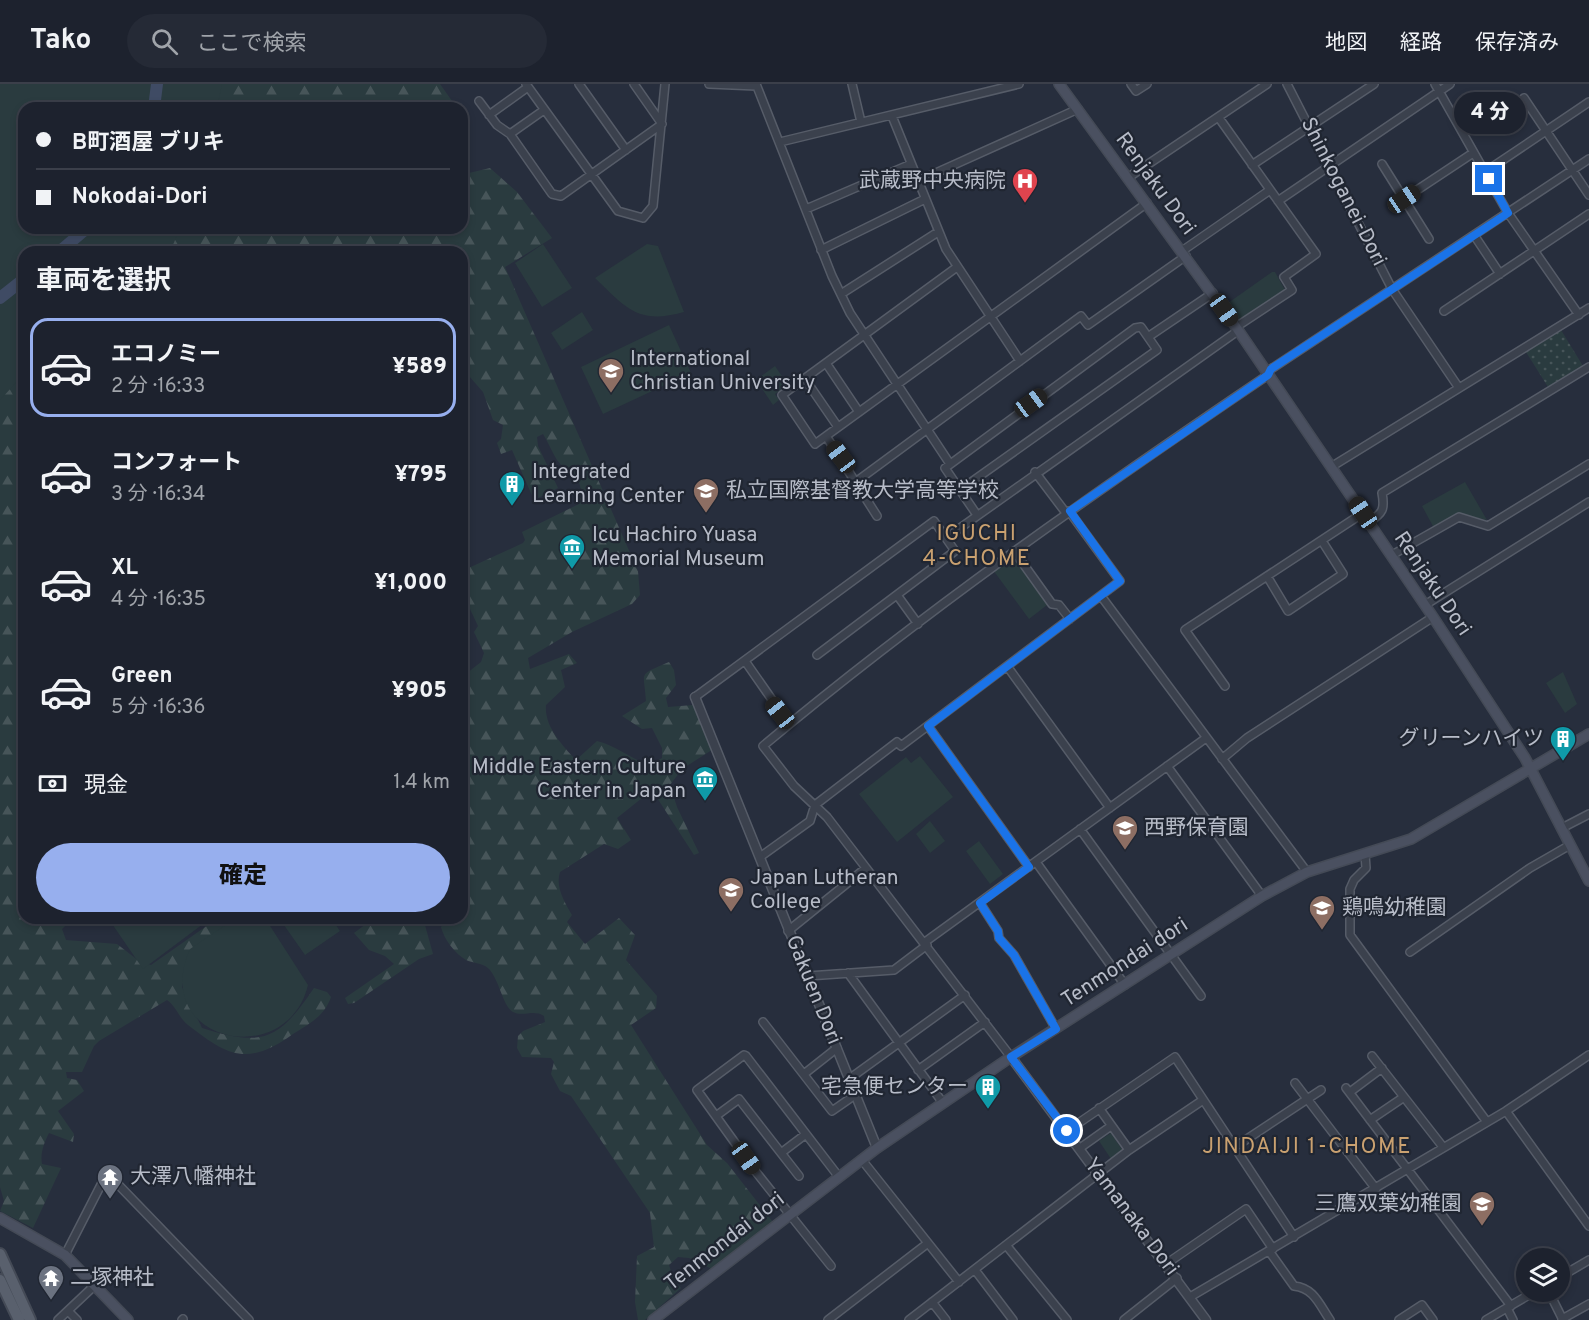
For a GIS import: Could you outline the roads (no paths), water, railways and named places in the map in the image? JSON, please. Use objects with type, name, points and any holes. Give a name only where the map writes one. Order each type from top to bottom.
[{"type":"main road","name":"Renjaku Dori","points":[[1059,84],[1238,328],[1433,616],[1531,767],[1570,845],[1586,867],[1589,881]]},
{"type":"main road","name":"Tenmondai dori","points":[[653,1320],[877,1148],[1011,1057],[1262,896],[1307,872],[1411,839],[1589,734]]},
{"type":"main road","points":[[0,1218],[65,1255],[128,1320]]},
{"type":"main road","points":[[0,1254],[30,1320]]},
{"type":"main road","points":[[0,1280],[19,1320]]},
{"type":"street","points":[[579,84],[626,150]]},
{"type":"street","points":[[633,84],[662,124]]},
{"type":"street","points":[[489,115],[527,86],[618,212],[646,217],[653,206],[665,84]]},
{"type":"street","points":[[709,84],[756,85],[821,250],[841,294],[865,335],[950,464]]},
{"type":"street","points":[[852,84],[861,122]]},
{"type":"street","points":[[780,142],[1019,84]]},
{"type":"street","points":[[1131,84],[1136,91],[1147,84]]},
{"type":"street","points":[[1128,177],[1267,84]]},
{"type":"street","name":"Shinkoganei-Dori","points":[[1287,84],[1392,289],[1459,388]]},
{"type":"street","points":[[1252,165],[1374,84]]},
{"type":"street","points":[[1278,201],[1437,88],[1450,84]]},
{"type":"street","points":[[1437,88],[1508,213],[1579,315]]},
{"type":"street","points":[[1524,98],[1589,195]]},
{"type":"street","points":[[479,101],[496,125],[510,134],[552,194],[561,196],[662,124]]},
{"type":"street","points":[[1485,172],[1589,102]]},
{"type":"street","points":[[918,181],[1078,109]]},
{"type":"street","points":[[510,134],[544,110]]},
{"type":"street","points":[[892,116],[939,232],[957,267],[1020,361]]},
{"type":"street","points":[[946,538],[1292,290],[1284,277],[1316,254],[1219,118]]},
{"type":"street","points":[[1393,206],[1473,153]]},
{"type":"street","points":[[1011,1057],[827,817],[794,786],[763,746],[918,624],[1068,512],[1268,375],[1271,369],[1589,159]]},
{"type":"street","points":[[806,209],[911,164]]},
{"type":"street","points":[[1382,164],[1430,239]]},
{"type":"street","points":[[857,482],[1081,316],[1088,325],[1270,190]]},
{"type":"street","points":[[821,250],[925,199]]},
{"type":"street","points":[[957,267],[782,395],[815,444],[1147,202]]},
{"type":"street","points":[[1444,311],[1589,214]]},
{"type":"street","points":[[841,294],[939,232]]},
{"type":"street","points":[[1474,234],[1500,273]]},
{"type":"street","points":[[1148,337],[1213,293]]},
{"type":"street","points":[[1331,466],[1589,309]]},
{"type":"street","points":[[960,490],[1157,350],[1141,327],[1135,328],[945,468],[977,516]]},
{"type":"street","points":[[826,363],[859,412]]},
{"type":"street","points":[[1369,522],[1381,514],[1384,507],[1382,493],[1589,367]]},
{"type":"street","points":[[805,379],[838,427]]},
{"type":"street","points":[[826,436],[877,516]]},
{"type":"street","points":[[1392,555],[1459,517],[1488,526],[1589,464]]},
{"type":"street","points":[[760,857],[810,821],[815,805],[897,742],[901,746],[1120,581],[1035,472]]},
{"type":"street","points":[[1425,605],[1589,502]]},
{"type":"street","points":[[1225,686],[1185,630],[1363,513]]},
{"type":"street","points":[[695,697],[934,521],[955,551],[817,656]]},
{"type":"street","points":[[1267,576],[1288,611],[1343,574],[1322,541]]},
{"type":"street","points":[[1014,551],[1052,604],[1059,605],[1070,619]]},
{"type":"street","points":[[897,595],[918,624]]},
{"type":"street","points":[[1101,596],[1307,872]]},
{"type":"street","points":[[1222,759],[1247,738],[1433,616]]},
{"type":"street","points":[[745,661],[756,675],[766,695],[789,724]]},
{"type":"street","points":[[1007,666],[1110,808]]},
{"type":"street","name":"Gakuen Dori","points":[[695,697],[877,1148]]},
{"type":"street","points":[[928,726],[1125,985]]},
{"type":"street","points":[[808,976],[894,970],[1032,864],[1206,738]]},
{"type":"street","points":[[1167,766],[1262,896]]},
{"type":"street","points":[[1562,828],[1589,814]]},
{"type":"street","points":[[1080,829],[1173,953],[1201,996]]},
{"type":"street","points":[[1410,952],[1530,868],[1570,845]]},
{"type":"street","points":[[1365,854],[1366,868],[1354,880],[1350,889],[1350,935],[1487,1122]]},
{"type":"street","points":[[789,932],[866,868]]},
{"type":"street","points":[[980,903],[998,931],[999,938],[1014,955],[1056,1029]]},
{"type":"street","points":[[848,973],[943,1103]]},
{"type":"street","points":[[849,1079],[965,995]]},
{"type":"street","points":[[763,1022],[832,1111],[855,1095]]},
{"type":"street","points":[[918,1070],[985,1022]]},
{"type":"street","points":[[804,1074],[837,1048]]},
{"type":"street","points":[[831,1266],[789,1215],[697,1090],[744,1055],[839,1177]]},
{"type":"street","points":[[1190,1297],[1506,1111],[1589,1055]]},
{"type":"street","points":[[1067,1131],[1175,1056],[1294,1237]]},
{"type":"street","points":[[1372,1056],[1443,1147]]},
{"type":"street","name":"Yamanaka Dori","points":[[1011,1057],[1206,1320]]},
{"type":"street","points":[[1382,1068],[1348,1090],[1509,1307],[1514,1320]]},
{"type":"street","points":[[1295,1083],[1376,1189]]},
{"type":"street","points":[[1235,1147],[1321,1090]]},
{"type":"street","points":[[1370,1120],[1404,1097]]},
{"type":"street","points":[[716,1116],[739,1099],[799,1176]]},
{"type":"street","points":[[909,1320],[1129,1150],[1203,1100]]},
{"type":"street","points":[[1098,1108],[1129,1150]]},
{"type":"street","points":[[1506,1111],[1589,1226]]},
{"type":"street","points":[[1080,1149],[1111,1126]]},
{"type":"street","points":[[781,1153],[806,1134]]},
{"type":"street","points":[[862,1160],[959,1282]]},
{"type":"street","points":[[65,1255],[107,1173],[249,1320]]},
{"type":"street","points":[[1166,1264],[1246,1209],[1294,1286],[1306,1287],[1313,1293],[1330,1320]]},
{"type":"street","points":[[828,1320],[928,1243]]},
{"type":"street","points":[[1006,1245],[1067,1320]]},
{"type":"street","points":[[1570,1270],[1589,1260]]},
{"type":"street","points":[[975,1270],[1013,1320]]},
{"type":"street","points":[[1124,1320],[1177,1278]]},
{"type":"street","points":[[58,1320],[94,1286]]},
{"type":"street","points":[[932,1302],[946,1320]]},
{"type":"street","points":[[1486,1320],[1517,1302]]},
{"type":"street","points":[[1554,1302],[1563,1319],[1589,1304]]},
{"type":"street","points":[[1399,1320],[1422,1305],[1433,1320]]},
{"type":"street","points":[[68,1311],[77,1320]]},
{"type":"waterway","points":[[155,102],[157,84]]},
{"type":"waterway","points":[[66,246],[80,234]]},
{"type":"waterway","points":[[0,298],[18,284]]},
{"type":"place","name":"武蔵野中央病院","points":[[1025,204]]},
{"type":"place","name":"International Christian University","points":[[611,394]]},
{"type":"place","name":"Integrated Learning Center","points":[[512,507]]},
{"type":"place","name":"私立国際基督教大学高等学校","points":[[706,514]]},
{"type":"place","name":"Icu Hachiro Yuasa Memorial Museum","points":[[572,570]]},
{"type":"place","name":"グリーンハイツ","points":[[1563,762]]},
{"type":"place","name":"Middle Eastern Culture Center in Japan","points":[[705,802]]},
{"type":"place","name":"西野保育園","points":[[1125,851]]},
{"type":"place","name":"Japan Lutheran College","points":[[731,913]]},
{"type":"place","name":"鶏鳴幼稚園","points":[[1322,931]]},
{"type":"place","name":"宅急便センター","points":[[988,1110]]},
{"type":"place","name":"大澤八幡神社","points":[[110,1200]]},
{"type":"place","name":"三鷹双葉幼稚園","points":[[1482,1227]]},
{"type":"place","name":"二塚神社","points":[[51,1301]]},
{"type":"district","name":"IGUCHI 4-CHOME","points":[[977,546]]},
{"type":"district","name":"JINDAIJI 1-CHOME","points":[[1307,1147]]}]
